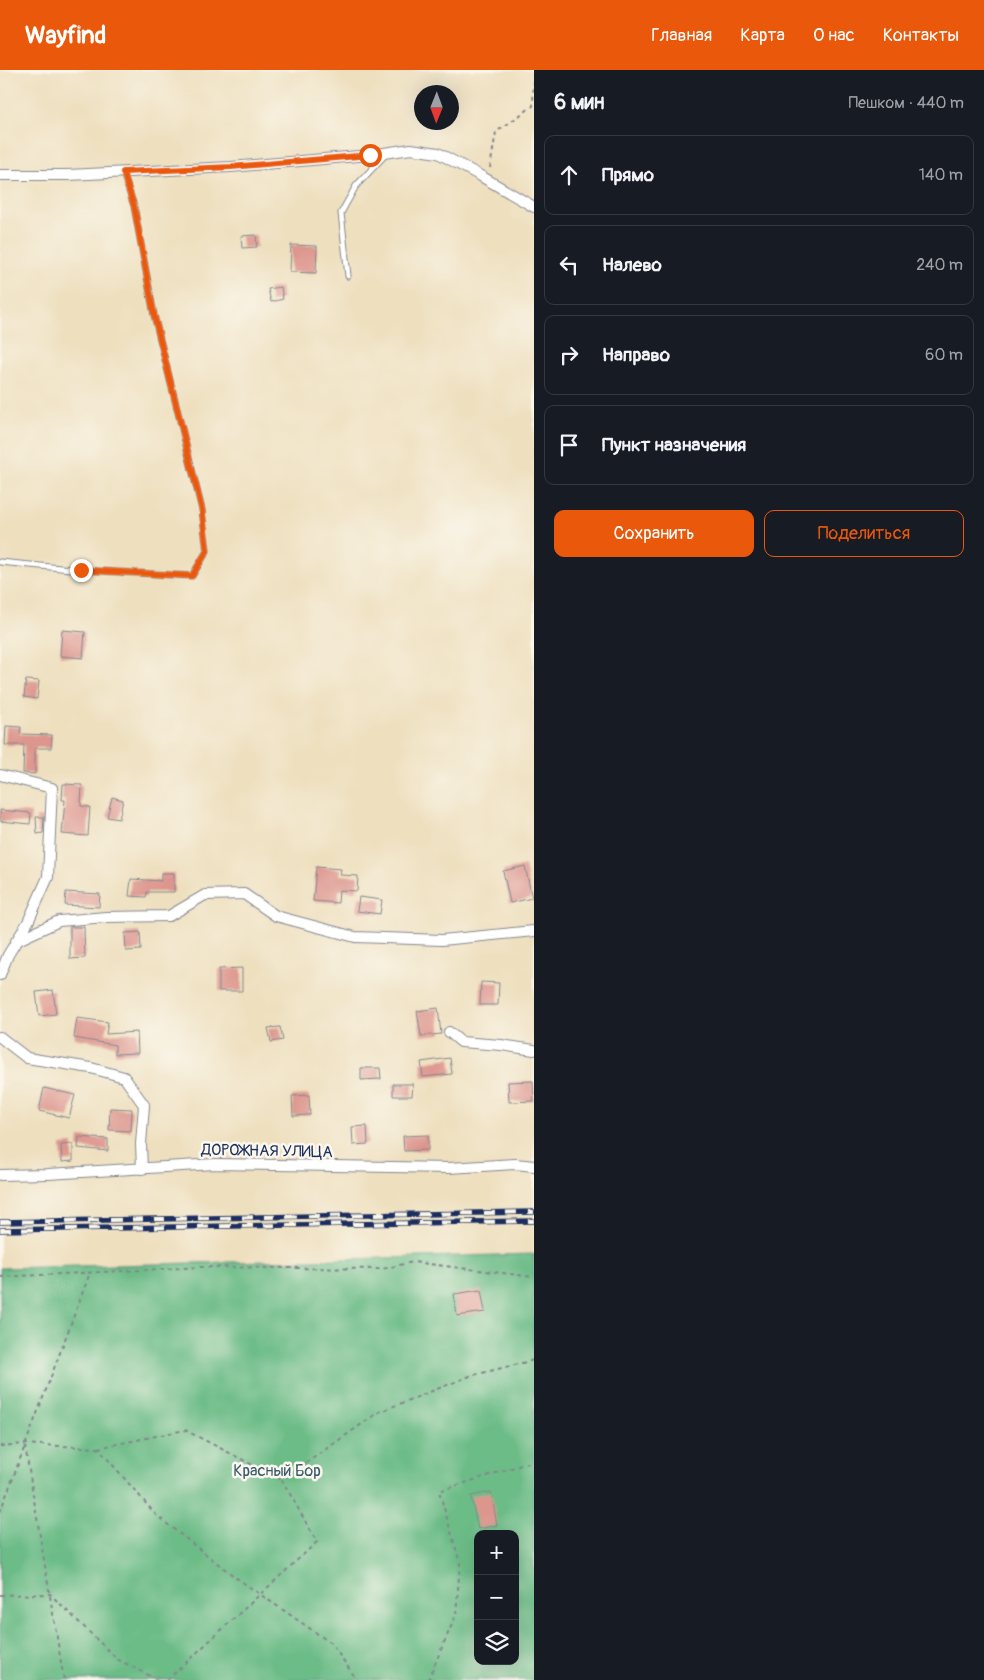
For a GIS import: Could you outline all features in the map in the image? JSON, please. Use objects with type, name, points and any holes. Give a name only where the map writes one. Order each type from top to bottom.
[{"type":"street","points":[[0,175],[68,176],[231,167],[411,149],[438,153],[534,207]]},
{"type":"street","points":[[0,775],[52,788],[48,877],[28,922],[8,955],[0,975]]},
{"type":"street","points":[[16,941],[59,921],[106,917],[169,916],[205,895],[244,894],[276,916],[354,937],[442,940],[534,931]]},
{"type":"street","points":[[449,1032],[461,1042],[534,1050]]},
{"type":"street","points":[[0,1037],[27,1058],[91,1068],[124,1077],[144,1106],[141,1144],[142,1169]]},
{"type":"street","points":[[533,1166],[534,1154]]},
{"type":"street","name":"ДОРОЖНАЯ УЛИЦА","points":[[0,1175],[215,1164],[449,1168],[515,1164],[533,1166]]},
{"type":"lane","points":[[348,276],[341,213],[356,186],[387,152]]},
{"type":"lane","points":[[0,562],[81,570],[192,576],[207,551],[202,510],[154,315],[134,206],[123,172]]},
{"type":"path","points":[[488,180],[496,132],[533,106],[534,70]]},
{"type":"path","points":[[0,1277],[202,1267],[382,1269],[412,1262],[534,1277]]},
{"type":"path","points":[[0,1512],[24,1444],[90,1273]]},
{"type":"path","points":[[282,1480],[378,1412],[470,1376],[534,1360]]},
{"type":"path","points":[[0,1446],[24,1444],[98,1448],[185,1430],[282,1480],[316,1542],[166,1680]]},
{"type":"path","points":[[24,1444],[64,1680]]},
{"type":"path","points":[[98,1448],[157,1516],[235,1577],[332,1643],[357,1680]]},
{"type":"path","points":[[428,1680],[456,1615],[460,1563],[439,1491],[534,1461]]},
{"type":"path","points":[[0,1595],[50,1594],[117,1659],[158,1680]]},
{"type":"green space","name":"Красный Бор","points":[[534,1254],[534,1680],[0,1680],[0,1268]]},
{"type":"building","points":[[256,235],[257,247],[242,248],[241,236]]},
{"type":"building","points":[[291,245],[317,246],[316,273],[290,272]]},
{"type":"building","points":[[281,287],[283,299],[271,302],[268,289]]},
{"type":"building","points":[[62,630],[85,632],[83,658],[60,656]]},
{"type":"building","points":[[26,680],[39,681],[37,699],[24,697]]},
{"type":"building","points":[[6,726],[21,727],[20,734],[52,735],[51,748],[35,748],[35,774],[23,773],[24,745],[5,745]]},
{"type":"building","points":[[63,784],[82,785],[81,806],[90,807],[88,836],[62,834],[65,800],[62,800]]},
{"type":"building","points":[[112,797],[123,800],[119,819],[107,817]]},
{"type":"building","points":[[0,810],[31,813],[30,824],[0,821]]},
{"type":"building","points":[[36,817],[44,817],[43,833],[37,834]]},
{"type":"building","points":[[525,866],[532,898],[510,903],[503,871]]},
{"type":"building","points":[[316,867],[341,869],[340,875],[358,876],[357,891],[339,890],[338,903],[313,901]]},
{"type":"building","points":[[161,873],[174,873],[174,892],[147,892],[146,897],[129,896],[131,879],[161,881]]},
{"type":"building","points":[[66,892],[100,894],[99,907],[65,905]]},
{"type":"building","points":[[359,897],[382,900],[380,914],[357,911]]},
{"type":"building","points":[[70,927],[84,927],[85,958],[70,959]]},
{"type":"building","points":[[140,932],[141,950],[126,951],[125,933]]},
{"type":"building","points":[[242,968],[242,991],[219,991],[219,969]]},
{"type":"building","points":[[481,982],[499,983],[498,1005],[480,1005]]},
{"type":"building","points":[[53,990],[56,1014],[39,1016],[36,992]]},
{"type":"building","points":[[438,1008],[441,1034],[421,1036],[417,1011]]},
{"type":"building","points":[[77,1018],[108,1022],[106,1034],[137,1032],[138,1053],[115,1054],[115,1045],[74,1038]]},
{"type":"building","points":[[280,1027],[283,1040],[271,1042],[268,1028]]},
{"type":"building","points":[[450,1058],[452,1074],[423,1077],[421,1062]]},
{"type":"building","points":[[361,1068],[380,1068],[381,1079],[361,1080]]},
{"type":"building","points":[[533,1081],[534,1101],[509,1102],[508,1082]]},
{"type":"building","points":[[393,1084],[413,1084],[412,1096],[393,1096]]},
{"type":"building","points":[[44,1088],[75,1095],[69,1118],[39,1111]]},
{"type":"building","points":[[309,1095],[310,1115],[293,1116],[292,1096]]},
{"type":"building","points":[[110,1108],[132,1109],[131,1131],[109,1130]]},
{"type":"building","points":[[367,1126],[368,1144],[353,1145],[352,1127]]},
{"type":"building","points":[[428,1135],[428,1150],[404,1151],[403,1136]]},
{"type":"building","points":[[79,1137],[108,1139],[108,1151],[78,1148]]},
{"type":"building","points":[[73,1144],[73,1161],[62,1162],[61,1145]]},
{"type":"building","points":[[481,1290],[485,1312],[457,1316],[454,1294]]},
{"type":"building","points":[[491,1492],[497,1525],[478,1529],[471,1496]]},
{"type":"railway","points":[[0,1222],[534,1212]]},
{"type":"railway","points":[[0,1230],[534,1221]]},
{"type":"route","points":[[81,570],[192,576],[207,551],[202,510],[154,315],[134,206],[123,172],[231,167],[370,155]]}]
